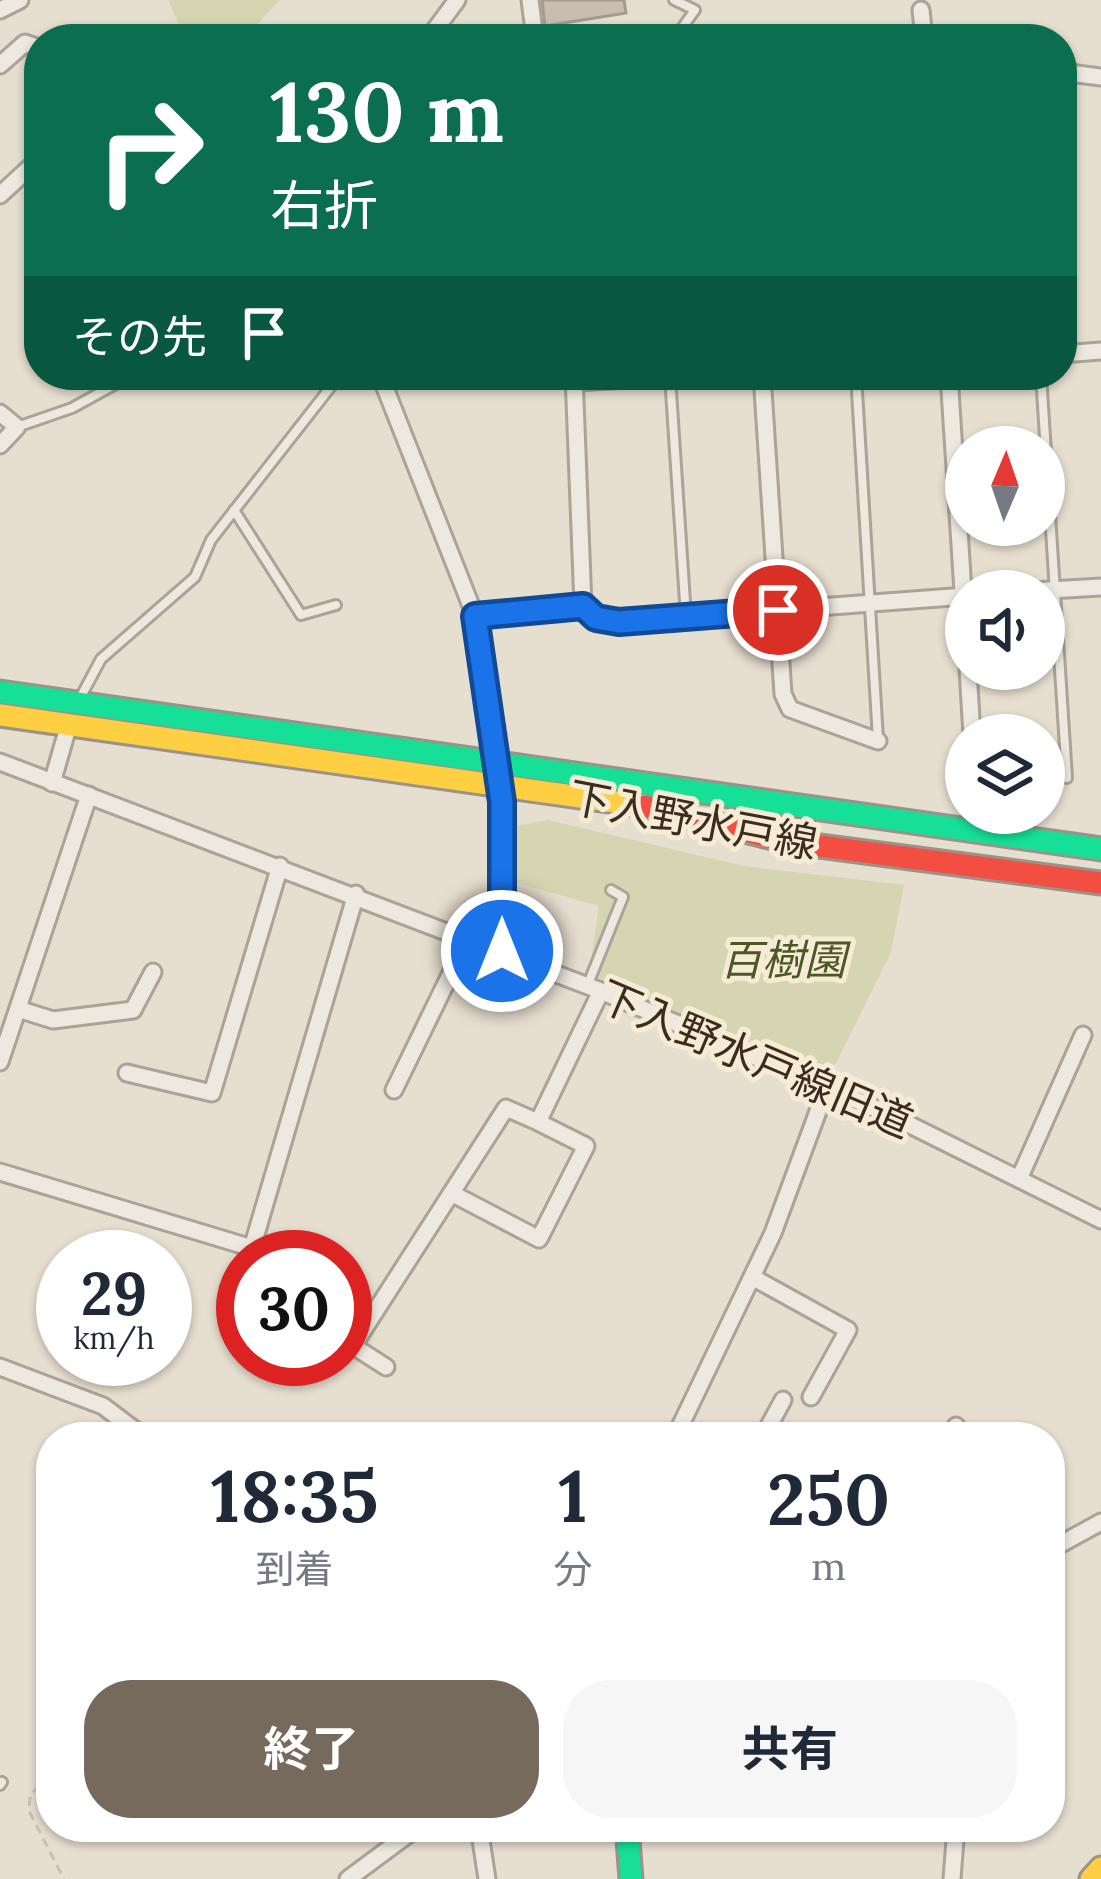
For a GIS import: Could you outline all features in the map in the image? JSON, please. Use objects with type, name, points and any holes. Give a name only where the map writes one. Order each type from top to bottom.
[{"type":"main road","name":"下入野水戸線","points":[[0,692],[73,713],[498,775],[790,842],[1101,883]]},
{"type":"main road","name":"下入野水戸線","points":[[0,715],[73,713]]},
{"type":"main road","name":"下入野水戸線","points":[[498,775],[682,785],[830,814],[1101,849]]},
{"type":"main road","points":[[628,1842],[631,1879]]},
{"type":"main road","points":[[1091,1879],[1101,1868]]},
{"type":"street","points":[[0,10],[20,0]]},
{"type":"street","points":[[921,10],[922,24]]},
{"type":"street","points":[[0,65],[24,44]]},
{"type":"street","points":[[0,195],[24,173]]},
{"type":"street","points":[[386,390],[475,616],[498,775],[502,951]]},
{"type":"street","points":[[575,390],[583,606],[596,618],[619,622],[945,598]]},
{"type":"street","points":[[763,390],[783,694],[790,709],[878,742]]},
{"type":"street","points":[[950,390],[963,570]]},
{"type":"street","points":[[0,413],[17,427],[0,445]]},
{"type":"street","points":[[1065,589],[1101,587]]},
{"type":"street","points":[[475,616],[583,606]]},
{"type":"street","points":[[52,783],[73,713]]},
{"type":"street","name":"下入野水戸線旧道","points":[[0,762],[594,988],[827,1087],[1101,1220]]},
{"type":"street","points":[[0,1063],[88,795]]},
{"type":"street","points":[[127,1073],[212,1093],[280,866]]},
{"type":"street","points":[[256,1230],[356,894]]},
{"type":"street","points":[[394,1090],[468,938]]},
{"type":"street","points":[[18,1009],[53,1020],[133,1010],[153,972]]},
{"type":"street","points":[[538,1122],[594,988]]},
{"type":"street","points":[[1019,1179],[1083,1035]]},
{"type":"street","points":[[682,1422],[752,1277],[827,1087]]},
{"type":"street","points":[[372,1310],[506,1108],[586,1146],[539,1239],[453,1194]]},
{"type":"street","points":[[0,1172],[216,1237]]},
{"type":"street","points":[[752,1277],[848,1330],[811,1396]]},
{"type":"street","points":[[372,1358],[386,1367]]},
{"type":"street","points":[[0,1367],[104,1406],[125,1422]]},
{"type":"street","points":[[772,1422],[784,1400]]},
{"type":"street","points":[[1065,1542],[1101,1522]]},
{"type":"street","points":[[348,1879],[398,1842]]},
{"type":"street","points":[[481,1842],[487,1879]]},
{"type":"street","points":[[952,1879],[955,1842]]},
{"type":"lane","points":[[674,0],[695,10],[685,24]]},
{"type":"lane","points":[[17,427],[72,408],[105,390]]},
{"type":"lane","points":[[73,713],[100,659],[195,577],[211,540],[328,390]]},
{"type":"lane","points":[[671,390],[686,617]]},
{"type":"lane","points":[[857,390],[878,742]]},
{"type":"lane","points":[[1042,390],[1056,570]]},
{"type":"lane","points":[[234,510],[301,615],[337,605]]},
{"type":"lane","points":[[1062,690],[1067,778]]},
{"type":"lane","points":[[594,988],[623,897],[611,890]]},
{"type":"path","points":[[36,1789],[30,1796],[29,1811],[36,1825]]},
{"type":"path","points":[[45,1842],[64,1879]]},
{"type":"green space","points":[[168,0],[280,0],[257,24],[179,24]]},
{"type":"green space","name":"百樹園","points":[[548,820],[744,866],[904,885],[891,952],[828,1079],[589,974],[599,906],[510,881],[517,826]]},
{"type":"building","points":[[542,0],[624,0],[626,13],[545,24]]},
{"type":"traffic: fast","points":[[0,692],[1101,849]]},
{"type":"traffic: fast","points":[[628,1842],[631,1879]]},
{"type":"traffic: slow","points":[[0,715],[644,806]]},
{"type":"traffic: slow","points":[[1091,1879],[1101,1868]]},
{"type":"traffic: jam","points":[[644,806],[789,842],[1101,883]]},
{"type":"route","points":[[502,951],[502,802],[475,616],[583,606],[596,618],[619,622],[778,610]]}]
